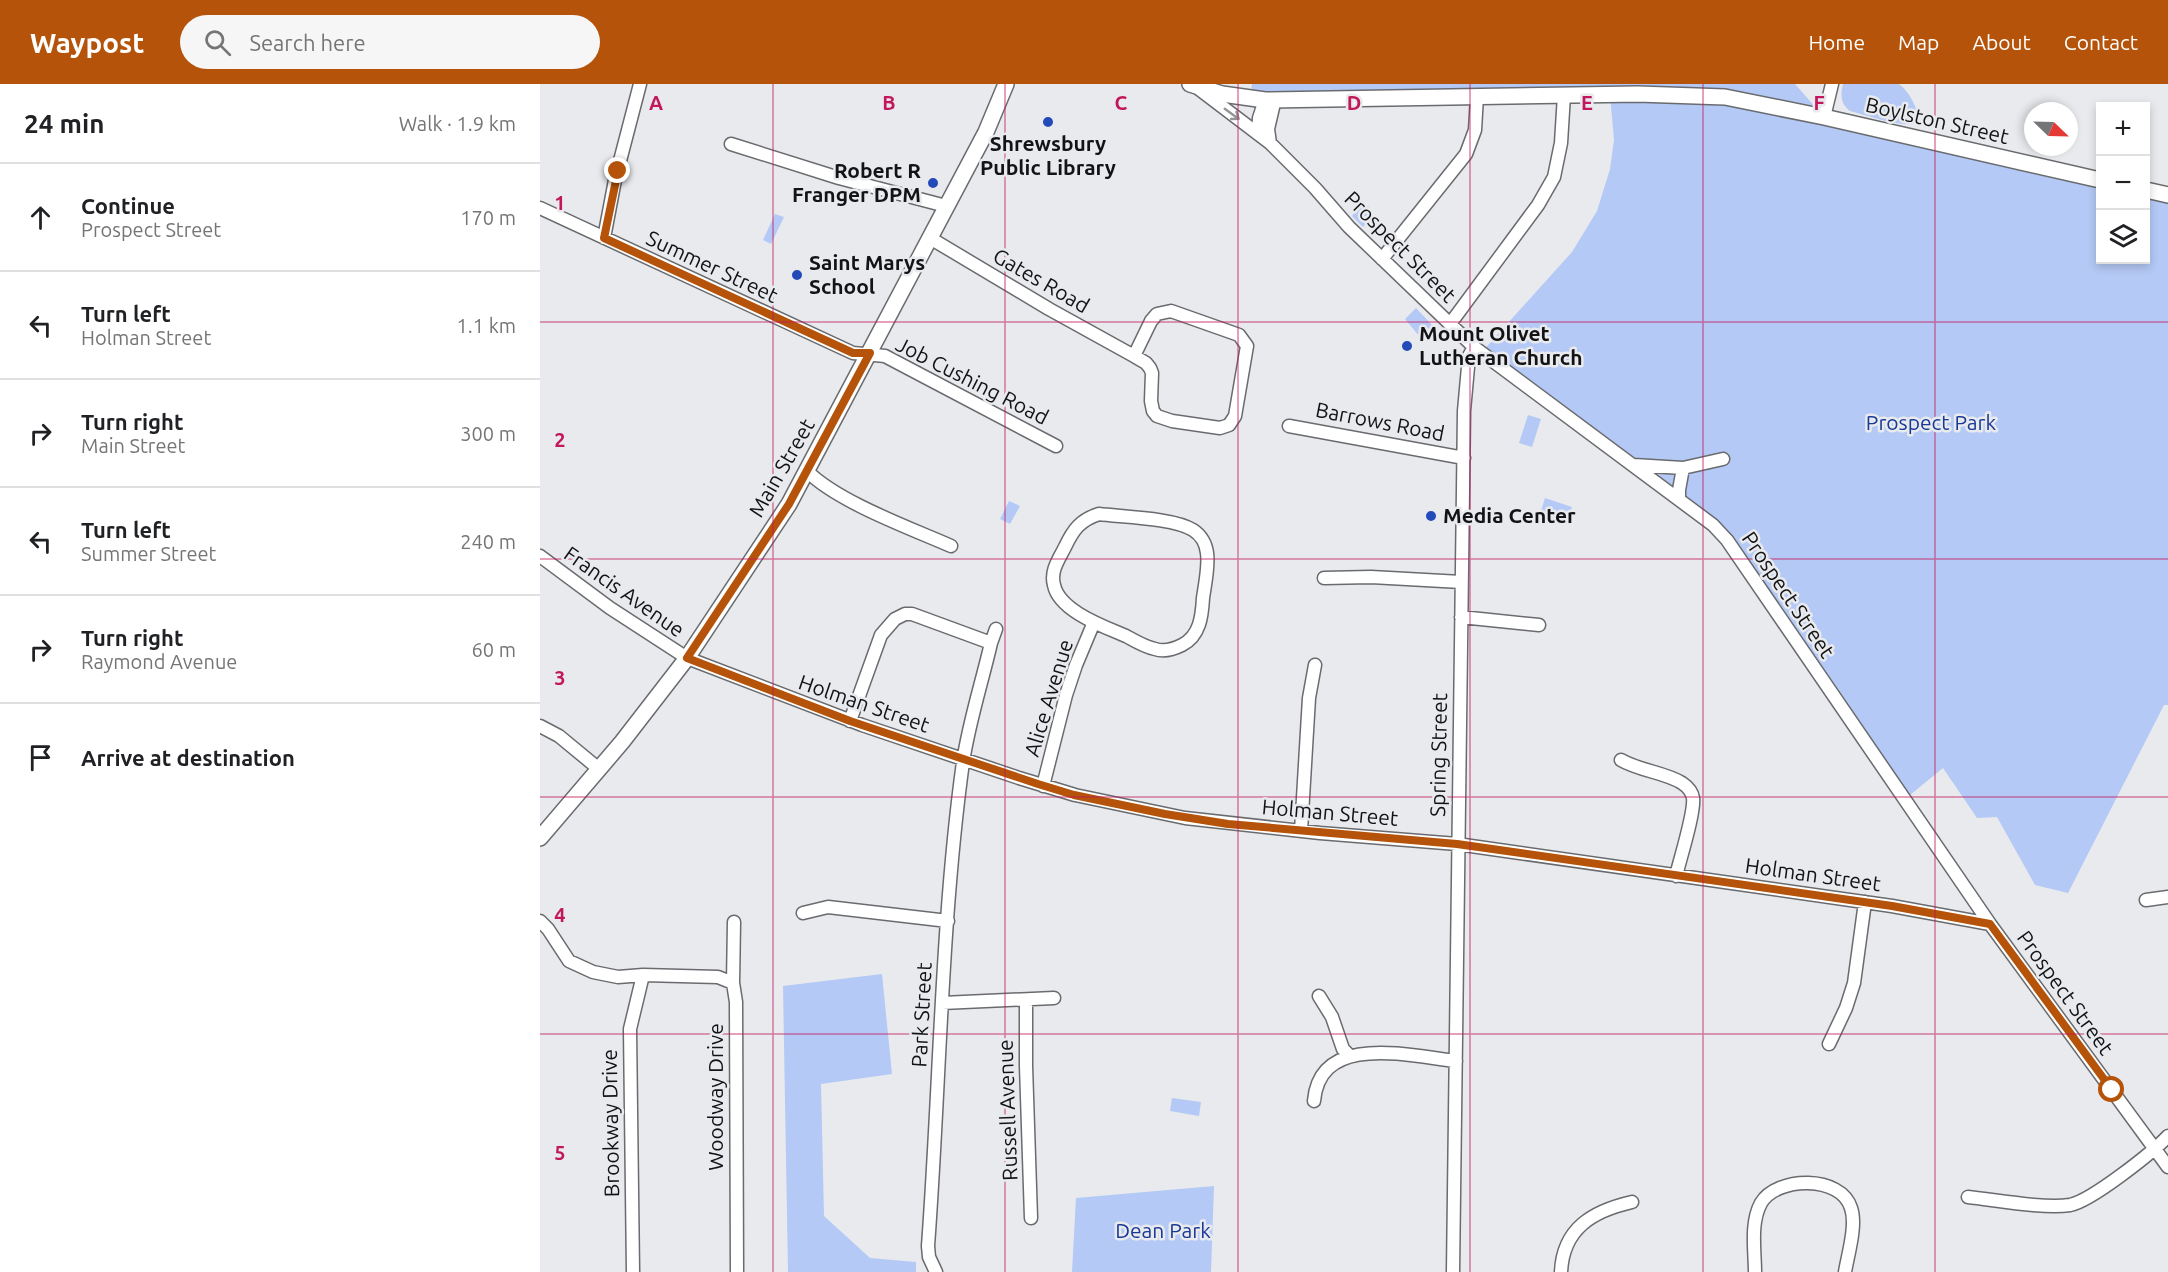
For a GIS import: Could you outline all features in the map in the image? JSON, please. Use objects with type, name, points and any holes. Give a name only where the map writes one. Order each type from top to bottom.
[{"type":"main road","name":"Main Street","points":[[540,838],[599,769],[687,658],[789,504],[986,132],[1005,84]]},
{"type":"main road","name":"Boylston Street","points":[[1191,85],[1236,96],[1270,99],[1638,94],[1725,97],[1824,117],[2096,179]]},
{"type":"main road","points":[[2150,191],[2168,195]]},
{"type":"street","points":[[604,238],[615,180],[640,84]]},
{"type":"street","points":[[1824,117],[1832,84]]},
{"type":"street","name":"Prospect Street","points":[[1191,85],[1270,143],[1315,188],[1349,227],[1474,348],[1679,498],[1713,525],[1727,540],[1990,924],[2168,1167]]},
{"type":"street","points":[[1382,259],[1466,154],[1475,130],[1477,96]]},
{"type":"street","points":[[1450,324],[1538,204],[1554,177],[1560,148],[1564,96]]},
{"type":"street","points":[[1258,134],[1258,118],[1270,99]]},
{"type":"street","points":[[1270,99],[1268,129],[1270,143]]},
{"type":"street","points":[[731,144],[839,178],[946,206]]},
{"type":"street","name":"Summer Street","points":[[540,208],[853,353],[870,353]]},
{"type":"street","name":"Gates Road","points":[[930,238],[1046,308],[1146,363],[1152,374],[1153,411],[1157,416],[1172,421],[1220,428],[1229,425],[1234,420],[1246,346],[1239,335],[1172,311],[1163,312],[1157,314],[1151,321],[1134,356]]},
{"type":"street","name":"Spring Street","points":[[1453,1272],[1457,844],[1465,390],[1469,356],[1474,348]]},
{"type":"street","name":"Job Cushing Road","points":[[870,353],[885,356],[1056,446]]},
{"type":"street","name":"Barrows Road","points":[[1289,426],[1464,458]]},
{"type":"street","points":[[1633,465],[1683,468],[1723,459]]},
{"type":"street","points":[[1679,498],[1683,468]]},
{"type":"street","points":[[807,471],[818,482],[853,502],[951,546]]},
{"type":"street","points":[[1099,514],[1172,523],[1190,528],[1200,536],[1208,554],[1202,613],[1196,631],[1187,642],[1172,649],[1155,649],[1094,622],[1063,602],[1053,584],[1053,573],[1071,535],[1079,524],[1099,514]]},
{"type":"street","name":"Francis Avenue","points":[[540,556],[610,608],[687,658]]},
{"type":"street","points":[[1324,578],[1371,577],[1461,582]]},
{"type":"street","points":[[850,721],[881,636],[894,619],[905,614],[912,614],[991,643]]},
{"type":"street","points":[[1461,617],[1539,625]]},
{"type":"street","name":"Alice Avenue","points":[[1043,786],[1066,695],[1094,622]]},
{"type":"street","name":"Park Street","points":[[936,1272],[929,1257],[928,1246],[942,1003],[956,820],[964,759],[996,629]]},
{"type":"street","name":"Holman Street","points":[[687,658],[850,721],[1043,786],[1185,818],[1301,831],[1457,844],[1865,902],[1990,924]]},
{"type":"street","points":[[1301,831],[1309,698],[1315,665]]},
{"type":"street","points":[[540,726],[563,740],[599,769]]},
{"type":"street","points":[[1621,760],[1682,783],[1693,797],[1676,876]]},
{"type":"street","points":[[2146,900],[2168,897]]},
{"type":"street","points":[[1829,1044],[1846,1008],[1854,982],[1865,902]]},
{"type":"street","points":[[1964,918],[1968,908],[1976,903]]},
{"type":"street","points":[[803,913],[828,907],[948,921]]},
{"type":"street","points":[[540,921],[548,929],[564,955],[575,965],[608,976],[718,977],[733,983]]},
{"type":"street","name":"Woodway Drive","points":[[734,922],[737,1272]]},
{"type":"street","name":"Brookway Drive","points":[[633,1272],[630,1029],[643,975]]},
{"type":"street","points":[[1319,996],[1332,1017],[1343,1049],[1350,1056]]},
{"type":"street","points":[[942,1003],[1054,998]]},
{"type":"street","name":"Russell Avenue","points":[[1026,1001],[1031,1218]]},
{"type":"street","points":[[1314,1101],[1318,1080],[1324,1071],[1350,1056],[1373,1052],[1456,1061]]},
{"type":"street","points":[[1968,1197],[2056,1206],[2072,1204],[2091,1196],[2157,1149],[2168,1136]]},
{"type":"street","points":[[1755,1272],[1755,1231],[1760,1206],[1766,1197],[1785,1185],[1813,1184],[1834,1189],[1842,1194],[1851,1207],[1854,1219],[1845,1272]]},
{"type":"street","points":[[1560,1272],[1566,1248],[1582,1223],[1598,1212],[1632,1202]]},
{"type":"green space","name":"Prospect Park","points":[[1252,84],[1795,84],[1824,117],[2096,179],[2096,264],[2150,264],[2150,191],[2168,195],[2168,705],[2164,705],[2068,893],[2035,885],[1997,817],[1977,818],[1943,768],[1904,800],[1727,540],[1481,353],[1572,252],[1597,211],[1610,169],[1614,140],[1610,95],[1250,98]]},
{"type":"green space","points":[[1843,84],[1899,84],[1913,101],[1919,122],[1896,123],[1850,111],[1842,99]]},
{"type":"green space","points":[[1363,204],[1370,209],[1372,217],[1363,227],[1352,216]]},
{"type":"green space","points":[[775,214],[784,217],[771,244],[763,240]]},
{"type":"green space","points":[[1416,308],[1432,325],[1420,337],[1405,319]]},
{"type":"green space","points":[[1528,415],[1541,419],[1532,447],[1519,443]]},
{"type":"green space","points":[[1545,498],[1572,507],[1567,520],[1541,511]]},
{"type":"green space","points":[[1009,501],[1020,506],[1010,524],[1000,519]]},
{"type":"green space","points":[[882,974],[892,1074],[821,1084],[824,1216],[870,1258],[916,1262],[916,1272],[788,1272],[783,986]]},
{"type":"green space","points":[[1172,1098],[1201,1102],[1199,1116],[1170,1111]]},
{"type":"green space","name":"Dean Park","points":[[1214,1186],[1211,1272],[1072,1272],[1076,1198]]},
{"type":"place","name":"Shrewsbury Public Library","points":[[1048,122]]},
{"type":"place","name":"Robert R Franger DPM","points":[[933,183]]},
{"type":"place","name":"Saint Marys School","points":[[797,275]]},
{"type":"place","name":"Mount Olivet Lutheran Church","points":[[1407,346]]},
{"type":"place","name":"Media Center","points":[[1431,516]]},
{"type":"route","points":[[618,171],[604,238],[853,353],[870,353],[789,504],[687,658],[850,721],[1038,784],[1074,795],[1165,814],[1228,824],[1457,844],[1892,906],[1990,924],[2112,1090]]}]
